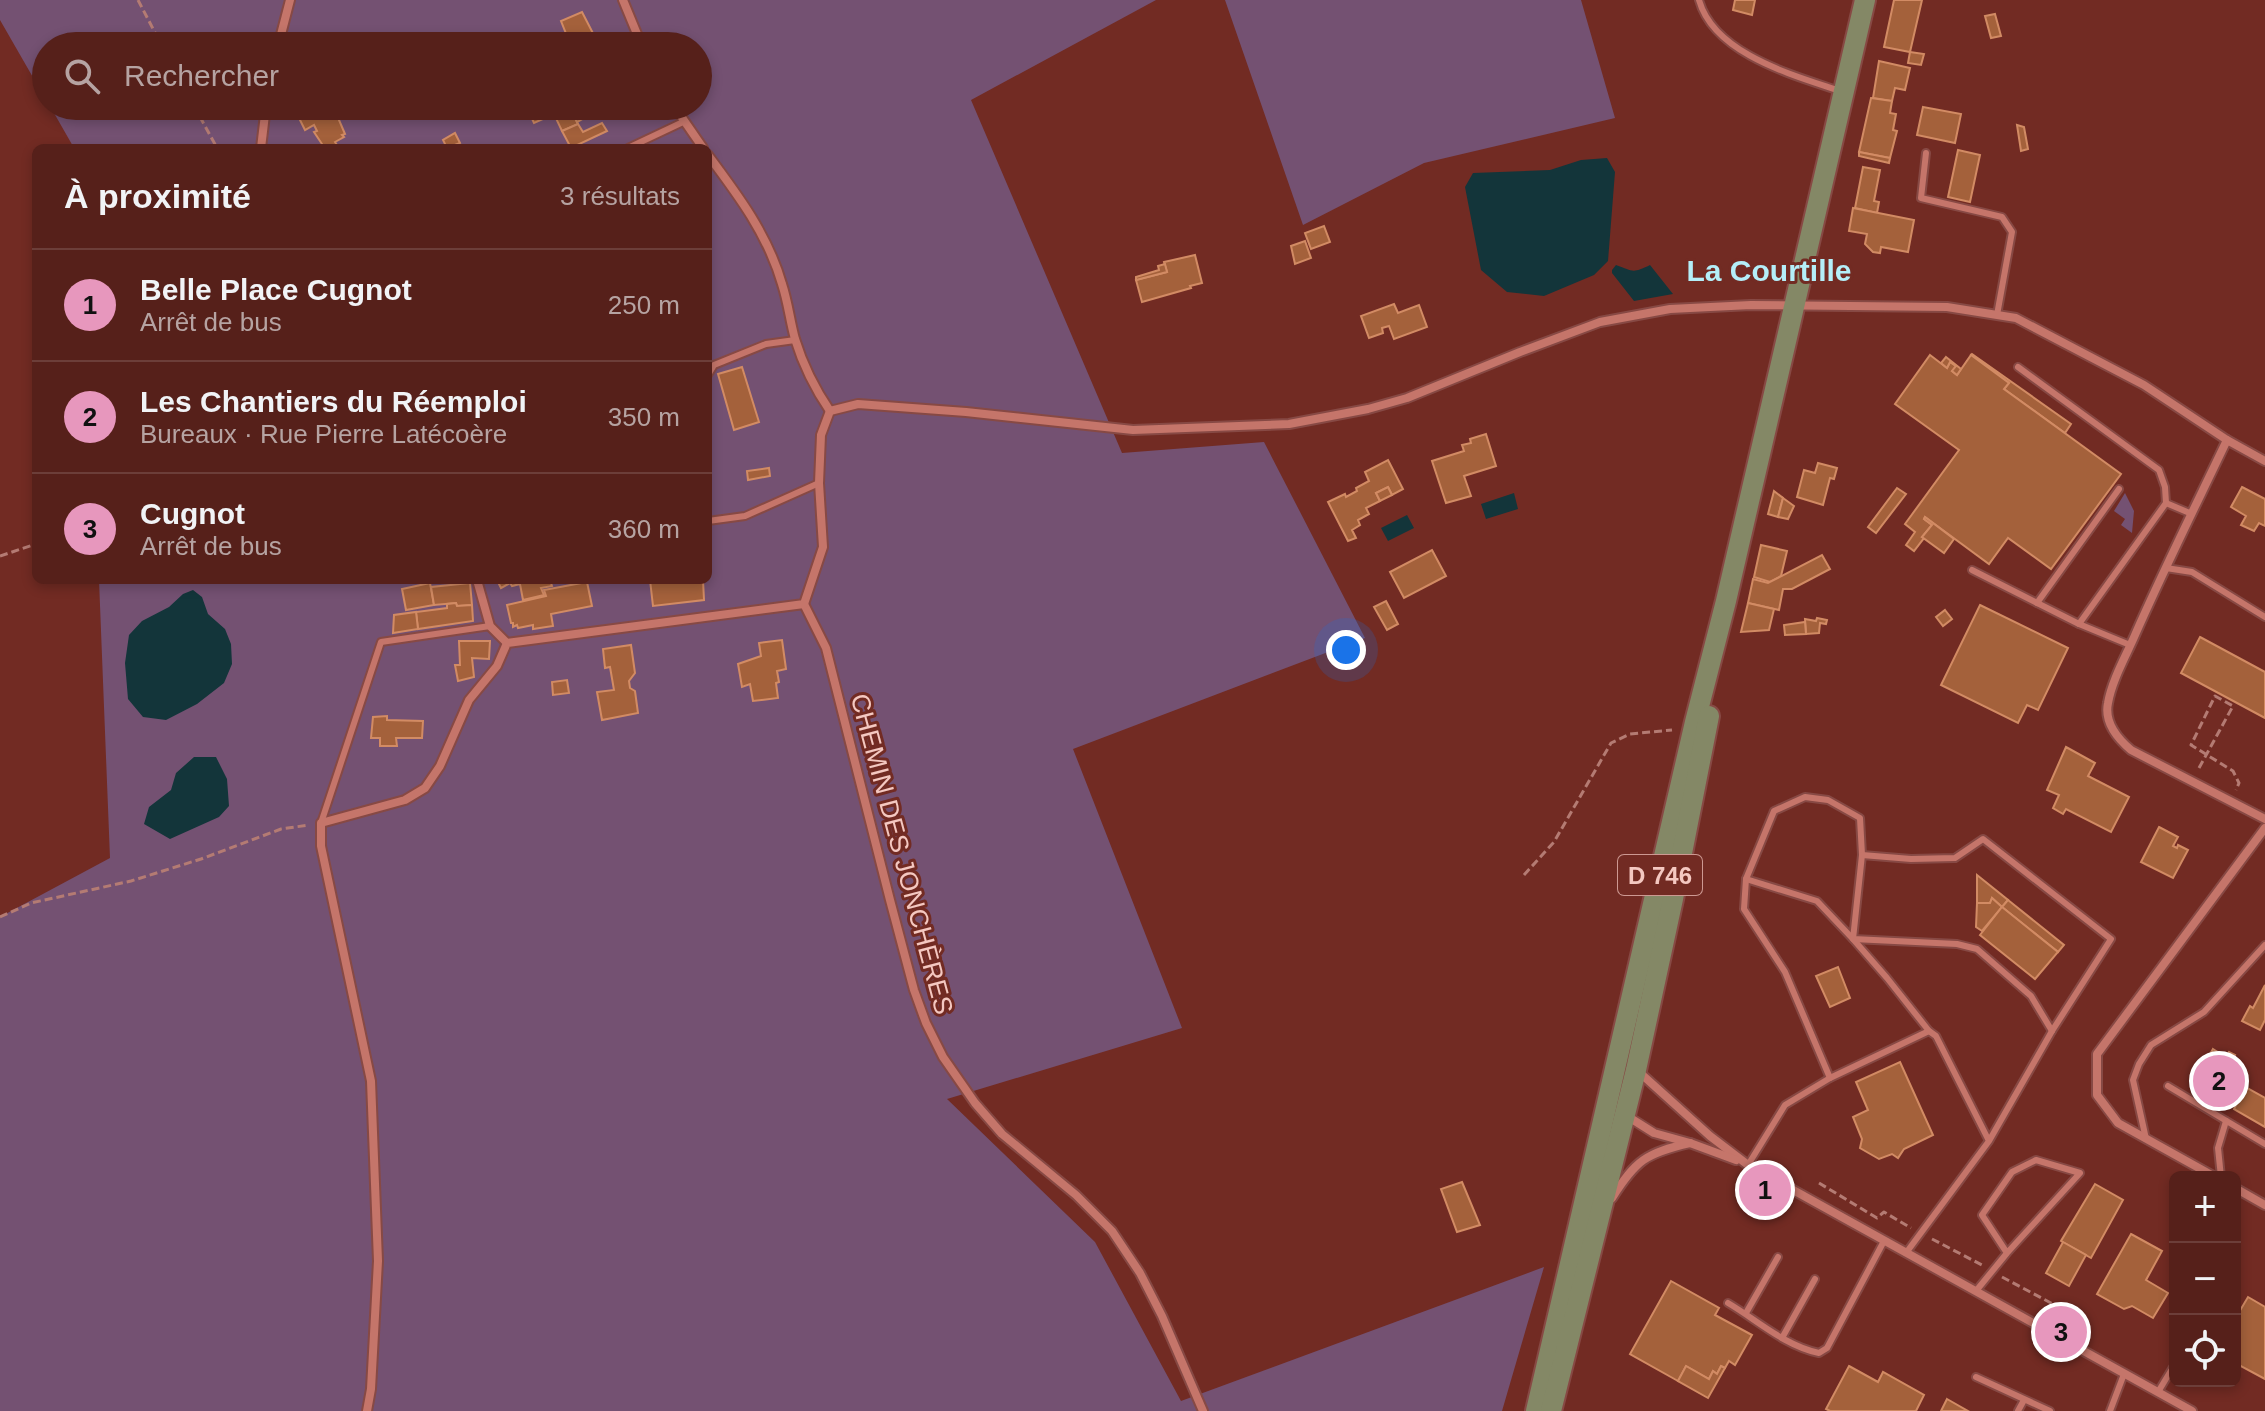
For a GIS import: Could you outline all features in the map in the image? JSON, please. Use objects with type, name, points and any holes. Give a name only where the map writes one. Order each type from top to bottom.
[{"type":"main road","name":"D 746","points":[[1536,1411],[1865,0]]},
{"type":"main road","name":"D 746","points":[[1552,1411],[1636,1070],[1704,744],[1726,601]]},
{"type":"street","points":[[282,32],[290,0]]},
{"type":"street","points":[[623,0],[636,32]]},
{"type":"street","points":[[261,144],[264,120]]},
{"type":"street","points":[[683,122],[700,144]]},
{"type":"street","points":[[712,160],[741,199],[763,236],[782,283],[795,340],[814,387],[830,411]]},
{"type":"street","points":[[830,411],[858,404],[1133,430],[1289,424],[1407,398],[1600,322],[1670,309],[1751,305],[1947,307],[2016,318],[2144,385],[2227,440],[2265,461]]},
{"type":"street","points":[[507,643],[804,604],[823,547],[819,483],[821,435],[830,411]]},
{"type":"street","points":[[2227,440],[2130,645],[2107,705],[2118,739],[2131,750],[2265,819]]},
{"type":"street","points":[[478,584],[490,626],[507,643]]},
{"type":"street","name":"CHEMIN DES JONCHÈRES","points":[[804,604],[826,648],[914,990],[926,1023],[943,1057],[975,1103],[1002,1134],[1076,1195],[1112,1231],[1140,1273],[1162,1316],[1203,1411]]},
{"type":"street","points":[[367,1411],[378,1261],[371,1081],[321,846],[321,823],[405,800],[425,788],[440,766],[469,700],[497,666],[507,643]]},
{"type":"street","points":[[2204,1171],[2118,1123],[2097,1095],[2097,1054],[2265,828]]},
{"type":"street","points":[[1596,1150],[1614,1117],[1651,960],[1656,892]]},
{"type":"street","points":[[1620,1087],[1636,1070],[1710,1136],[1748,1165],[2192,1411]]},
{"type":"street","points":[[1620,1087],[1625,1114],[1654,1133],[1748,1165]]},
{"type":"street","points":[[1552,1411],[1597,1270],[1611,1200],[1628,1173],[1644,1157],[1690,1143]]},
{"type":"street","points":[[2241,1191],[2265,1205]]},
{"type":"lane","points":[[1699,0],[1716,31],[1739,49],[1778,70],[1843,92]]},
{"type":"lane","points":[[636,144],[683,122]]},
{"type":"lane","points":[[1926,153],[1921,198],[2002,217],[2012,232],[1997,315]]},
{"type":"lane","points":[[712,368],[766,344],[795,340]]},
{"type":"lane","points":[[2018,367],[2159,470],[2165,487],[2166,503],[2079,624]]},
{"type":"lane","points":[[712,520],[745,516],[819,483]]},
{"type":"lane","points":[[2037,603],[2119,489]]},
{"type":"lane","points":[[2166,503],[2192,514]]},
{"type":"lane","points":[[2166,568],[2192,572],[2265,617]]},
{"type":"lane","points":[[1972,570],[2079,624],[2130,645]]},
{"type":"lane","points":[[321,823],[381,642],[490,626]]},
{"type":"lane","points":[[1830,1078],[1785,972],[1744,909],[1746,879],[1774,811],[1805,797],[1828,800],[1860,818],[1862,855],[1853,939]]},
{"type":"lane","points":[[1862,855],[1911,859],[1955,858],[1983,839],[2111,939],[2052,1031],[1989,1141],[1906,1253]]},
{"type":"lane","points":[[1746,879],[1817,901],[1853,939],[1936,1036],[1989,1141]]},
{"type":"lane","points":[[1853,939],[1957,944],[1977,949],[2031,996],[2052,1031]]},
{"type":"lane","points":[[2146,1139],[2133,1080],[2139,1064],[2151,1045],[2204,1012],[2265,945]]},
{"type":"lane","points":[[1748,1165],[1785,1105],[1830,1078],[1929,1031]]},
{"type":"lane","points":[[2168,1086],[2265,1144]]},
{"type":"lane","points":[[2220,1171],[2218,1148],[2226,1121]]},
{"type":"lane","points":[[1976,1291],[2080,1173],[2036,1160],[2012,1172],[1982,1215],[2007,1253]]},
{"type":"lane","points":[[1728,1303],[1782,1338],[1819,1353],[1827,1348],[1884,1241]]},
{"type":"lane","points":[[1746,1313],[1778,1257]]},
{"type":"lane","points":[[1782,1338],[1815,1279]]},
{"type":"lane","points":[[2110,1411],[2124,1374]]},
{"type":"lane","points":[[2158,1392],[2169,1374]]},
{"type":"lane","points":[[1976,1377],[2050,1411]]},
{"type":"lane","points":[[2018,1411],[2024,1400]]},
{"type":"path","points":[[138,0],[155,32]]},
{"type":"path","points":[[202,120],[215,144]]},
{"type":"path","points":[[0,556],[32,545]]},
{"type":"path","points":[[2198,770],[2206,754],[2233,706],[2215,696],[2191,745],[2206,754],[2233,771],[2239,783],[2236,790]]},
{"type":"path","points":[[1524,875],[1554,842],[1611,743],[1630,734],[1672,730],[1695,722]]},
{"type":"path","points":[[0,917],[31,903],[131,881],[187,864],[281,829],[321,823]]},
{"type":"path","points":[[1819,1183],[1877,1218],[1884,1212],[2066,1311]]},
{"type":"shaded area","points":[[0,0],[1156,0],[971,100],[1122,453],[1264,442],[1365,638],[1073,749],[1182,1028],[947,1099],[1095,1242],[1181,1401],[1544,1267],[1502,1411],[0,1411],[0,917],[110,858],[99,584],[712,584],[712,144],[72,144],[58,120],[712,120],[712,32],[32,32],[32,76],[0,20]]},
{"type":"shaded area","points":[[1225,0],[1581,0],[1615,118],[1424,163],[1303,225]]},
{"type":"shaded area","points":[[2125,493],[2134,511],[2132,533],[2121,525],[2125,519],[2114,511]]},
{"type":"water","points":[[1607,158],[1615,172],[1608,261],[1594,275],[1544,296],[1507,292],[1481,270],[1465,187],[1473,173],[1550,170],[1581,160]]},
{"type":"water","points":[[1616,265],[1633,271],[1650,265],[1673,294],[1634,301],[1612,273]]},
{"type":"water","points":[[1514,493],[1518,509],[1486,519],[1481,504]]},
{"type":"water","points":[[1407,515],[1414,528],[1388,541],[1381,528]]},
{"type":"water","points":[[193,590],[202,597],[208,614],[225,629],[231,644],[232,664],[224,683],[197,704],[166,720],[143,717],[128,699],[125,663],[129,635],[142,621]]},
{"type":"water","points":[[194,757],[216,757],[227,779],[229,806],[219,817],[170,839],[144,824],[149,807],[171,790],[176,773]]},
{"type":"building","points":[[1735,0],[1755,0],[1752,15],[1733,10]]},
{"type":"building","points":[[1894,0],[1922,0],[1910,52],[1884,47]]},
{"type":"building","points":[[582,12],[592,32],[565,32],[561,21]]},
{"type":"building","points":[[1995,14],[2001,36],[1991,38],[1985,16]]},
{"type":"building","points":[[1910,52],[1924,54],[1921,65],[1908,63]]},
{"type":"building","points":[[1879,61],[1910,68],[1905,90],[1895,88],[1892,101],[1873,98]]},
{"type":"building","points":[[1871,98],[1892,101],[1890,113],[1896,114],[1893,130],[1897,131],[1890,158],[1859,152]]},
{"type":"building","points":[[1923,107],[1961,114],[1955,143],[1917,135]]},
{"type":"building","points":[[300,120],[339,120],[345,134],[336,144],[322,144],[314,132],[317,131],[314,125],[305,130]]},
{"type":"building","points":[[557,120],[576,120],[578,124],[562,131]]},
{"type":"building","points":[[602,123],[607,131],[579,144],[569,144],[562,131],[578,124],[583,132]]},
{"type":"building","points":[[2017,125],[2024,127],[2028,149],[2021,151]]},
{"type":"building","points":[[455,133],[460,143],[445,144],[443,140]]},
{"type":"building","points":[[1958,150],[1980,155],[1970,202],[1948,197]]},
{"type":"building","points":[[1859,152],[1890,158],[1889,163],[1859,156]]},
{"type":"building","points":[[1863,167],[1880,170],[1874,201],[1879,202],[1877,213],[1855,208]]},
{"type":"building","points":[[1853,208],[1914,220],[1908,252],[1881,247],[1880,253],[1873,252],[1865,244],[1867,234],[1849,231]]},
{"type":"building","points":[[1324,226],[1330,242],[1311,249],[1305,233]]},
{"type":"building","points":[[1305,241],[1311,258],[1295,264],[1291,246]]},
{"type":"building","points":[[1195,255],[1202,283],[1142,302],[1136,280],[1167,272],[1164,262]]},
{"type":"building","points":[[1165,264],[1167,272],[1136,280],[1136,277],[1159,270],[1158,266]]},
{"type":"building","points":[[1394,304],[1398,313],[1419,305],[1427,327],[1394,339],[1389,326],[1382,328],[1383,333],[1369,338],[1361,316]]},
{"type":"building","points":[[1972,354],[2071,424],[2065,433],[2004,389],[2009,383]]},
{"type":"building","points":[[1930,355],[1947,368],[1950,362],[1956,366],[1952,371],[1957,375],[1971,355],[2009,383],[2004,389],[2121,474],[2051,569],[2008,538],[1989,564],[1925,517],[1932,525],[1924,538],[1914,551],[1906,545],[1915,532],[1905,524],[1959,450],[1895,404]]},
{"type":"building","points":[[1946,357],[1961,369],[1957,375],[1952,371],[1956,366],[1950,362],[1947,368],[1941,363]]},
{"type":"building","points":[[742,367],[759,422],[734,430],[718,374]]},
{"type":"building","points":[[1486,434],[1496,466],[1464,476],[1471,496],[1446,503],[1432,461],[1464,451],[1462,445]]},
{"type":"building","points":[[1388,460],[1403,489],[1392,495],[1388,487],[1376,493],[1380,501],[1366,508],[1369,514],[1358,520],[1360,525],[1352,530],[1356,538],[1348,541],[1328,502],[1357,491],[1356,488],[1369,481],[1365,472]]},
{"type":"building","points":[[1818,463],[1837,468],[1834,479],[1830,478],[1823,505],[1797,497],[1804,470],[1815,473]]},
{"type":"building","points":[[769,468],[770,476],[748,480],[747,471]]},
{"type":"building","points":[[1388,487],[1392,495],[1380,501],[1376,493]]},
{"type":"building","points":[[2242,487],[2265,499],[2265,526],[2259,523],[2254,531],[2241,525],[2246,516],[2231,507]]},
{"type":"building","points":[[1897,488],[1906,494],[1876,533],[1868,527]]},
{"type":"building","points":[[1774,491],[1783,498],[1778,517],[1768,514]]},
{"type":"building","points":[[1783,498],[1794,506],[1788,519],[1778,517]]},
{"type":"building","points":[[1925,517],[1954,539],[1944,553],[1922,537],[1932,525]]},
{"type":"building","points":[[1761,545],[1787,551],[1781,576],[1770,582],[1754,577]]},
{"type":"building","points":[[1432,550],[1446,576],[1404,598],[1390,572]]},
{"type":"building","points":[[1822,555],[1830,569],[1792,589],[1783,589],[1779,610],[1748,603],[1753,579],[1768,583]]},
{"type":"building","points":[[430,584],[434,605],[406,610],[402,589]]},
{"type":"building","points":[[470,584],[472,605],[434,605],[431,587]]},
{"type":"building","points":[[520,584],[551,584],[541,588],[544,595],[523,600]]},
{"type":"building","points":[[587,584],[592,606],[551,614],[553,626],[533,629],[533,625],[513,627],[507,605],[546,596],[544,590]]},
{"type":"building","points":[[650,584],[703,584],[704,600],[653,606]]},
{"type":"building","points":[[1386,601],[1398,624],[1387,630],[1374,607]]},
{"type":"building","points":[[456,603],[457,606],[472,605],[473,621],[418,629],[416,612],[447,608],[447,604]]},
{"type":"building","points":[[1748,603],[1774,609],[1769,630],[1741,632]]},
{"type":"building","points":[[1980,605],[2068,648],[2038,710],[2027,705],[2018,723],[1941,685]]},
{"type":"building","points":[[1945,610],[1952,619],[1943,626],[1936,617]]},
{"type":"building","points":[[416,612],[418,629],[393,633],[394,615]]},
{"type":"building","points":[[1817,618],[1827,620],[1826,624],[1820,623],[1819,633],[1806,634],[1805,619],[1816,621]]},
{"type":"building","points":[[1805,622],[1806,634],[1785,635],[1784,625]]},
{"type":"building","points":[[2200,637],[2265,672],[2265,718],[2181,673]]},
{"type":"building","points":[[782,640],[786,669],[777,671],[778,698],[753,701],[750,684],[742,687],[738,664],[761,656],[759,643]]},
{"type":"building","points":[[459,641],[490,641],[489,659],[472,658],[474,677],[458,681],[455,665],[460,665]]},
{"type":"building","points":[[631,645],[635,673],[629,681],[630,688],[635,691],[638,713],[602,720],[597,692],[614,690],[610,667],[605,668],[603,649]]},
{"type":"building","points":[[567,680],[569,693],[553,695],[552,682]]},
{"type":"building","points":[[387,716],[387,720],[423,721],[422,738],[396,738],[397,746],[380,746],[380,738],[371,738],[373,717]]},
{"type":"building","points":[[2066,747],[2095,763],[2088,776],[2129,797],[2111,832],[2066,809],[2063,814],[2053,808],[2059,795],[2047,790]]},
{"type":"building","points":[[2159,827],[2178,837],[2173,846],[2188,850],[2173,878],[2141,862]]},
{"type":"building","points":[[1977,875],[2008,900],[2002,907],[1992,898],[1990,903],[1977,903]]},
{"type":"building","points":[[1992,898],[2002,907],[1982,931],[1976,927],[1977,903],[1990,903]]},
{"type":"building","points":[[2008,900],[2064,945],[2058,952],[2002,907]]},
{"type":"building","points":[[2002,907],[2058,952],[2035,979],[1980,935]]},
{"type":"building","points":[[1838,967],[1850,998],[1830,1007],[1816,976]]},
{"type":"building","points":[[2265,985],[2265,1020],[2260,1030],[2242,1021]]},
{"type":"building","points":[[2213,1049],[2226,1057],[2229,1052],[2235,1055],[2224,1075],[2265,1098],[2265,1127],[2234,1109],[2241,1095],[2232,1089],[2228,1096],[2196,1079]]},
{"type":"building","points":[[1900,1062],[1933,1135],[1904,1149],[1898,1158],[1892,1154],[1879,1159],[1860,1148],[1862,1139],[1853,1117],[1868,1110],[1856,1082]]},
{"type":"building","points":[[1462,1182],[1480,1225],[1457,1232],[1441,1189]]},
{"type":"building","points":[[2095,1184],[2123,1200],[2091,1258],[2061,1241]]},
{"type":"building","points":[[2131,1234],[2162,1251],[2146,1280],[2168,1293],[2153,1318],[2132,1306],[2124,1309],[2097,1294]]},
{"type":"building","points":[[2063,1242],[2086,1255],[2069,1286],[2046,1273]]},
{"type":"building","points":[[1671,1281],[1719,1308],[1715,1315],[1752,1335],[1735,1365],[1729,1361],[1725,1368],[1721,1366],[1717,1374],[1713,1371],[1709,1379],[1686,1366],[1678,1381],[1630,1354]]},
{"type":"building","points":[[2248,1297],[2265,1307],[2265,1379],[2241,1366],[2241,1309]]},
{"type":"building","points":[[1686,1366],[1709,1379],[1713,1371],[1717,1374],[1721,1366],[1725,1368],[1708,1398],[1678,1381]]},
{"type":"building","points":[[1849,1366],[1878,1382],[1883,1372],[1924,1395],[1916,1411],[1826,1409]]},
{"type":"building","points":[[1947,1399],[1968,1411],[1941,1411]]},
{"type":"place","name":"Les Chantiers du Réemploi","points":[[2219,1081]]},
{"type":"place","name":"Belle Place Cugnot","points":[[1765,1190]]},
{"type":"place","name":"Cugnot","points":[[2061,1332]]},
{"type":"district","name":"La Courtille","points":[[1769,270]]}]
